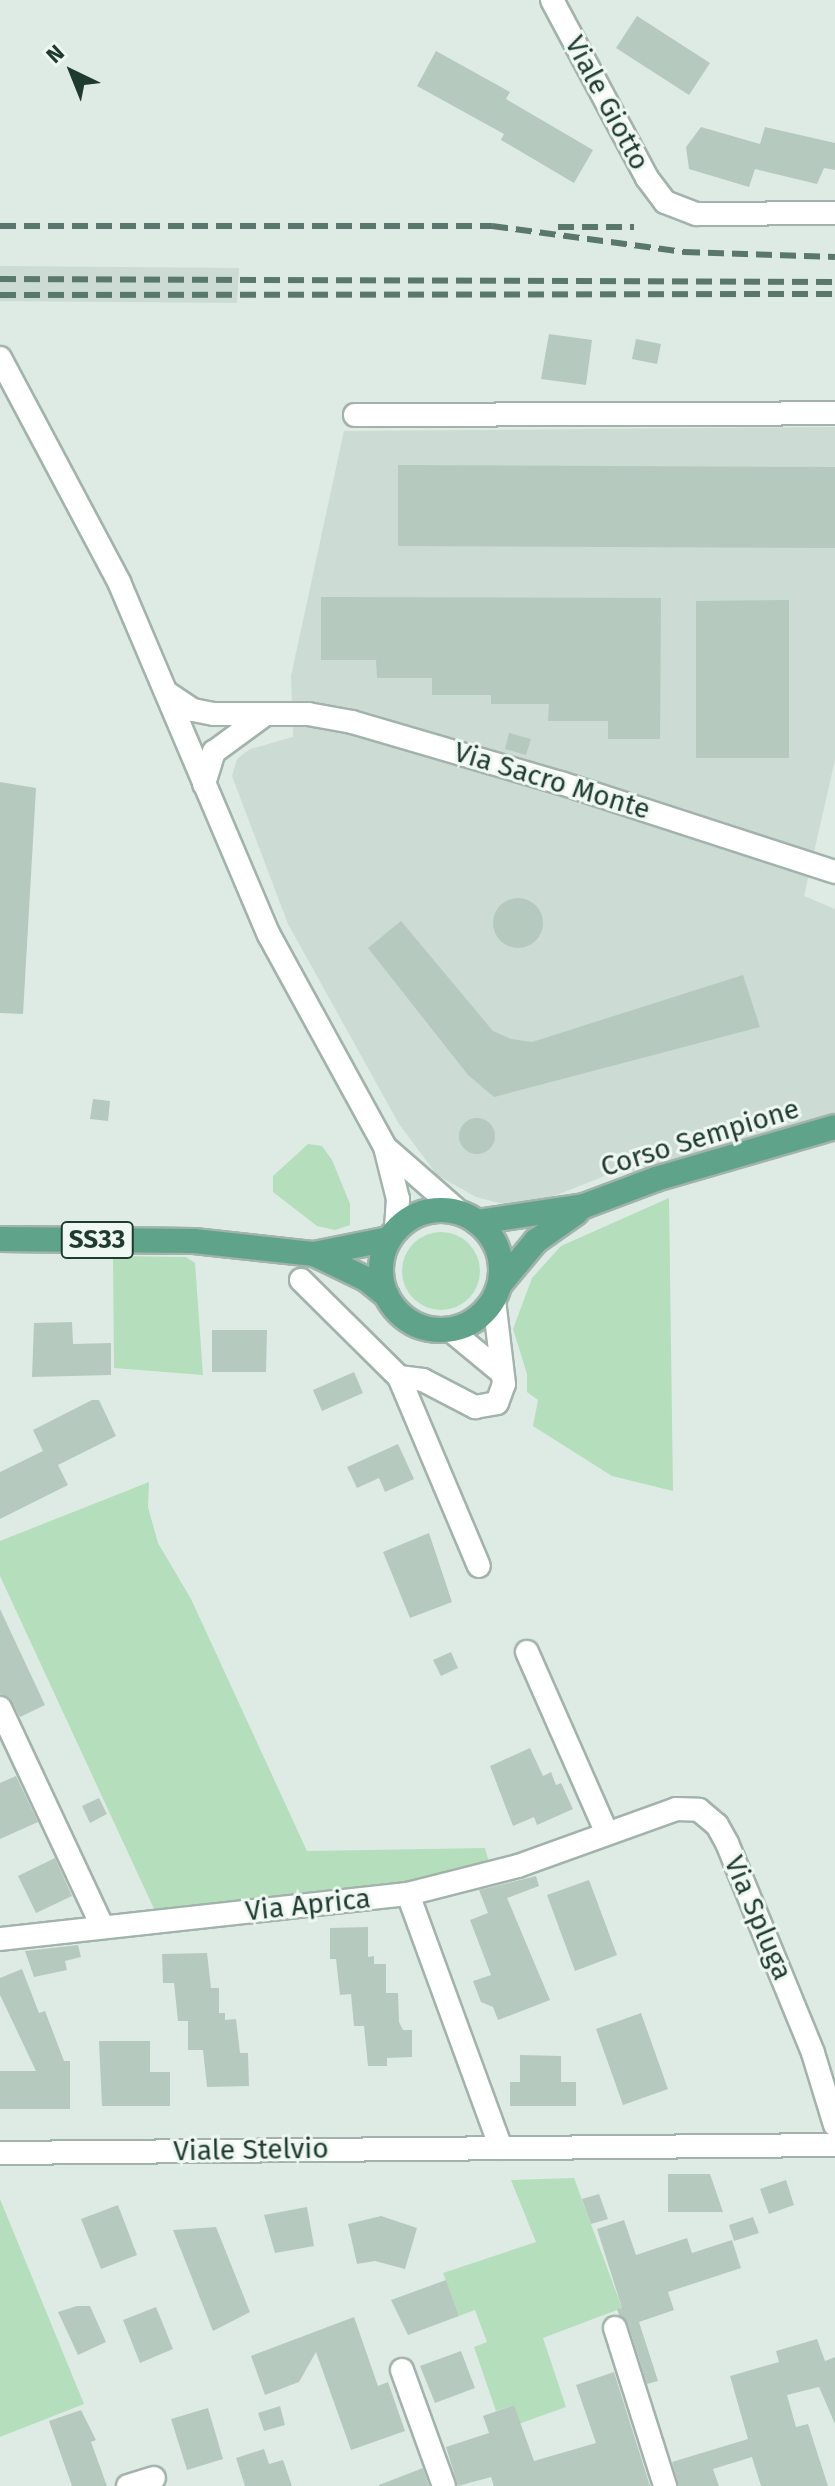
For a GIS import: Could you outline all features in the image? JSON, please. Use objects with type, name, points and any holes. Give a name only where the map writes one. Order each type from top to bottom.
[{"type":"main road","name":"Corso Sempione","points":[[468,1217],[584,1206],[656,1179],[835,1127]]},
{"type":"main road","name":"Corso Sempione","points":[[497,1292],[536,1241],[584,1206]]},
{"type":"main road","points":[[422,1213],[468,1217],[497,1249],[497,1292],[471,1323],[449,1329],[408,1321],[387,1296],[381,1267],[393,1235],[422,1213]]},
{"type":"main road","name":"SS33","points":[[314,1254],[393,1235]]},
{"type":"main road","name":"SS33","points":[[0,1239],[194,1241],[314,1254],[366,1279],[387,1296]]},
{"type":"street","name":"Viale Giotto","points":[[552,0],[647,178],[665,202],[697,214],[835,213]]},
{"type":"street","points":[[0,358],[94,530],[269,935],[385,1147],[398,1199],[393,1235]]},
{"type":"street","points":[[355,415],[835,413]]},
{"type":"street","name":"Via Sacro Monte","points":[[164,690],[193,710],[264,715],[308,714],[352,722],[561,783],[835,872]]},
{"type":"street","points":[[204,784],[214,752],[264,715]]},
{"type":"street","points":[[385,1147],[468,1217]]},
{"type":"street","points":[[301,1280],[399,1377],[479,1566]]},
{"type":"street","points":[[399,1377],[423,1380],[489,1409],[502,1395],[497,1292]]},
{"type":"street","points":[[449,1329],[501,1372]]},
{"type":"street","points":[[527,1652],[607,1833]]},
{"type":"street","points":[[0,1708],[101,1924]]},
{"type":"street","name":"Via Spluga","points":[[607,1833],[676,1809],[699,1810],[717,1825],[813,2053],[835,2125]]},
{"type":"street","name":"Via Aprica","points":[[0,1939],[101,1924],[408,1894],[518,1866],[607,1833]]},
{"type":"street","points":[[408,1894],[501,2148]]},
{"type":"street","name":"Viale Stelvio","points":[[0,2153],[835,2145]]},
{"type":"street","points":[[615,2328],[665,2486]]},
{"type":"street","points":[[402,2370],[444,2486]]},
{"type":"street","points":[[128,2486],[154,2478]]},
{"type":"shaded area","points":[[0,266],[239,268],[237,303],[0,301]]},
{"type":"shaded area","points":[[835,427],[835,760],[804,896],[835,909],[835,1115],[634,1174],[630,1166],[539,1202],[507,1205],[476,1197],[437,1175],[399,1124],[288,924],[232,776],[237,759],[250,749],[293,737],[291,676],[344,431]]},
{"type":"green space","points":[[308,1144],[322,1146],[332,1160],[350,1204],[350,1225],[335,1230],[317,1226],[273,1192],[273,1176]]},
{"type":"green space","points":[[669,1198],[673,1491],[612,1476],[533,1426],[538,1400],[527,1392],[527,1374],[513,1329],[532,1278],[561,1246]]},
{"type":"green space","points":[[441,1232],[456,1235],[469,1243],[477,1256],[480,1271],[477,1286],[469,1299],[456,1307],[441,1310],[426,1307],[413,1299],[405,1286],[402,1271],[405,1256],[413,1243],[426,1235]]},
{"type":"green space","points":[[113,1256],[186,1257],[195,1263],[203,1375],[114,1368]]},
{"type":"green space","points":[[149,1482],[148,1507],[158,1543],[191,1599],[307,1851],[485,1848],[490,1866],[399,1888],[155,1911],[0,1576],[0,1541]]},
{"type":"green space","points":[[574,2178],[622,2308],[543,2338],[566,2407],[513,2426],[514,2405],[496,2411],[474,2347],[487,2342],[475,2310],[459,2316],[443,2273],[536,2242],[511,2180]]},
{"type":"green space","points":[[0,2199],[84,2404],[0,2437]]},
{"type":"building","points":[[637,16],[710,63],[689,95],[616,48]]},
{"type":"building","points":[[436,51],[510,92],[506,99],[593,150],[574,183],[501,140],[504,134],[417,86]]},
{"type":"building","points":[[701,127],[760,144],[765,127],[835,143],[835,170],[824,168],[817,184],[755,169],[749,187],[689,169],[686,147]]},
{"type":"building","points":[[549,334],[592,340],[586,385],[541,379]]},
{"type":"building","points":[[636,339],[661,344],[657,364],[632,359]]},
{"type":"building","points":[[398,465],[835,467],[835,548],[398,546]]},
{"type":"building","points":[[321,597],[661,598],[660,739],[608,739],[608,721],[548,721],[549,704],[491,704],[491,695],[432,695],[432,678],[377,678],[376,660],[321,660]]},
{"type":"building","points":[[789,600],[789,758],[696,758],[696,601]]},
{"type":"building","points":[[509,733],[531,739],[526,755],[505,749]]},
{"type":"building","points":[[0,782],[36,788],[23,1014],[0,1013]]},
{"type":"building","points":[[518,898],[536,905],[543,923],[536,941],[518,948],[500,941],[493,923],[500,905]]},
{"type":"building","points":[[401,921],[493,1031],[511,1039],[532,1042],[743,975],[760,1027],[494,1097],[468,1075],[368,948]]},
{"type":"building","points":[[93,1099],[110,1101],[108,1121],[90,1119]]},
{"type":"building","points":[[477,1118],[490,1123],[495,1136],[490,1149],[477,1154],[464,1149],[459,1136],[464,1123]]},
{"type":"building","points":[[72,1322],[73,1344],[111,1343],[111,1375],[32,1377],[34,1323]]},
{"type":"building","points":[[212,1330],[267,1330],[266,1372],[212,1372]]},
{"type":"building","points":[[354,1372],[363,1393],[322,1411],[313,1390]]},
{"type":"building","points":[[92,1400],[99,1400],[116,1436],[58,1465],[68,1485],[0,1519],[0,1472],[43,1451],[33,1430]]},
{"type":"building","points":[[398,1444],[414,1479],[385,1492],[379,1478],[357,1488],[347,1467]]},
{"type":"building","points":[[429,1533],[452,1602],[410,1618],[383,1552]]},
{"type":"building","points":[[0,1609],[45,1705],[20,1717],[9,1697],[0,1694]]},
{"type":"building","points":[[451,1652],[458,1668],[441,1676],[433,1660]]},
{"type":"building","points":[[530,1748],[543,1776],[551,1772],[556,1785],[561,1783],[573,1809],[537,1825],[534,1817],[513,1826],[490,1766]]},
{"type":"building","points":[[16,1776],[38,1822],[0,1839],[0,1783]]},
{"type":"building","points":[[99,1798],[107,1814],[90,1823],[82,1806]]},
{"type":"building","points":[[55,1858],[72,1896],[36,1913],[18,1876]]},
{"type":"building","points":[[536,1876],[539,1886],[507,1898],[550,2000],[498,2020],[493,2007],[481,2002],[473,1981],[491,1975],[470,1920],[488,1913],[479,1890]]},
{"type":"building","points":[[589,1880],[617,1955],[575,1971],[547,1895]]},
{"type":"building","points":[[368,1927],[368,1957],[374,1956],[374,1964],[386,1964],[386,1993],[398,1993],[399,2022],[403,2030],[412,2030],[412,2057],[387,2058],[387,2066],[368,2066],[364,2026],[354,2026],[351,1994],[340,1995],[336,1959],[330,1959],[330,1928]]},
{"type":"building","points":[[78,1945],[81,1957],[65,1961],[67,1970],[34,1977],[25,1951]]},
{"type":"building","points":[[207,1953],[211,1988],[219,1988],[219,2013],[225,2013],[225,2020],[236,2019],[240,2053],[248,2053],[249,2086],[207,2087],[203,2050],[188,2050],[188,2021],[178,2021],[174,1983],[163,1983],[162,1954]]},
{"type":"building","points":[[22,1969],[39,2013],[45,2011],[64,2061],[70,2061],[70,2109],[0,2109],[0,2071],[36,2071],[0,1995],[0,1978]]},
{"type":"building","points":[[641,2013],[668,2089],[623,2105],[596,2029]]},
{"type":"building","points":[[99,2041],[150,2041],[150,2072],[170,2072],[170,2106],[102,2106]]},
{"type":"building","points":[[520,2055],[561,2056],[561,2082],[576,2082],[576,2106],[510,2106],[510,2082],[520,2082]]},
{"type":"building","points":[[668,2174],[710,2174],[723,2212],[668,2212]]},
{"type":"building","points":[[786,2180],[794,2205],[769,2214],[760,2189]]},
{"type":"building","points":[[599,2194],[608,2219],[591,2224],[582,2199]]},
{"type":"building","points":[[118,2205],[137,2255],[101,2269],[81,2219]]},
{"type":"building","points":[[307,2207],[314,2246],[275,2253],[264,2215]]},
{"type":"building","points":[[381,2216],[417,2228],[405,2269],[375,2261],[357,2264],[348,2224]]},
{"type":"building","points":[[753,2217],[759,2233],[734,2241],[729,2225]]},
{"type":"building","points":[[624,2220],[636,2255],[687,2238],[692,2253],[732,2240],[741,2268],[668,2292],[674,2310],[639,2322],[658,2381],[647,2384],[628,2324],[617,2309],[622,2308],[597,2229]]},
{"type":"building","points":[[216,2227],[250,2312],[213,2331],[173,2230]]},
{"type":"building","points":[[446,2280],[459,2316],[408,2335],[391,2300]]},
{"type":"building","points":[[90,2306],[106,2342],[78,2355],[58,2312]]},
{"type":"building","points":[[156,2307],[173,2349],[140,2363],[123,2320]]},
{"type":"building","points":[[354,2317],[378,2386],[388,2382],[405,2431],[351,2450],[316,2352],[299,2382],[265,2395],[251,2356]]},
{"type":"building","points":[[817,2339],[825,2361],[835,2357],[835,2424],[819,2387],[787,2395],[796,2427],[808,2424],[828,2486],[761,2486],[752,2457],[713,2469],[719,2486],[679,2486],[672,2462],[748,2439],[730,2376],[779,2362],[776,2351]]},
{"type":"building","points":[[461,2351],[475,2388],[435,2403],[420,2366]]},
{"type":"building","points":[[614,2372],[650,2486],[494,2486],[491,2477],[458,2486],[446,2447],[489,2433],[483,2416],[514,2405],[534,2461],[596,2443],[576,2385]]},
{"type":"building","points":[[280,2406],[285,2425],[264,2431],[258,2413]]},
{"type":"building","points":[[208,2408],[223,2459],[187,2470],[171,2419]]},
{"type":"building","points":[[81,2410],[96,2440],[91,2442],[107,2486],[72,2486],[49,2421]]},
{"type":"building","points":[[264,2449],[269,2464],[283,2460],[292,2486],[245,2486],[236,2458]]},
{"type":"building","points":[[423,2468],[429,2486],[379,2486],[379,2485]]},
{"type":"railway","points":[[0,226],[492,226],[684,252],[835,257]]},
{"type":"railway","points":[[558,227],[634,227]]},
{"type":"railway","points":[[0,279],[835,282]]},
{"type":"railway","points":[[0,295],[835,294]]}]
